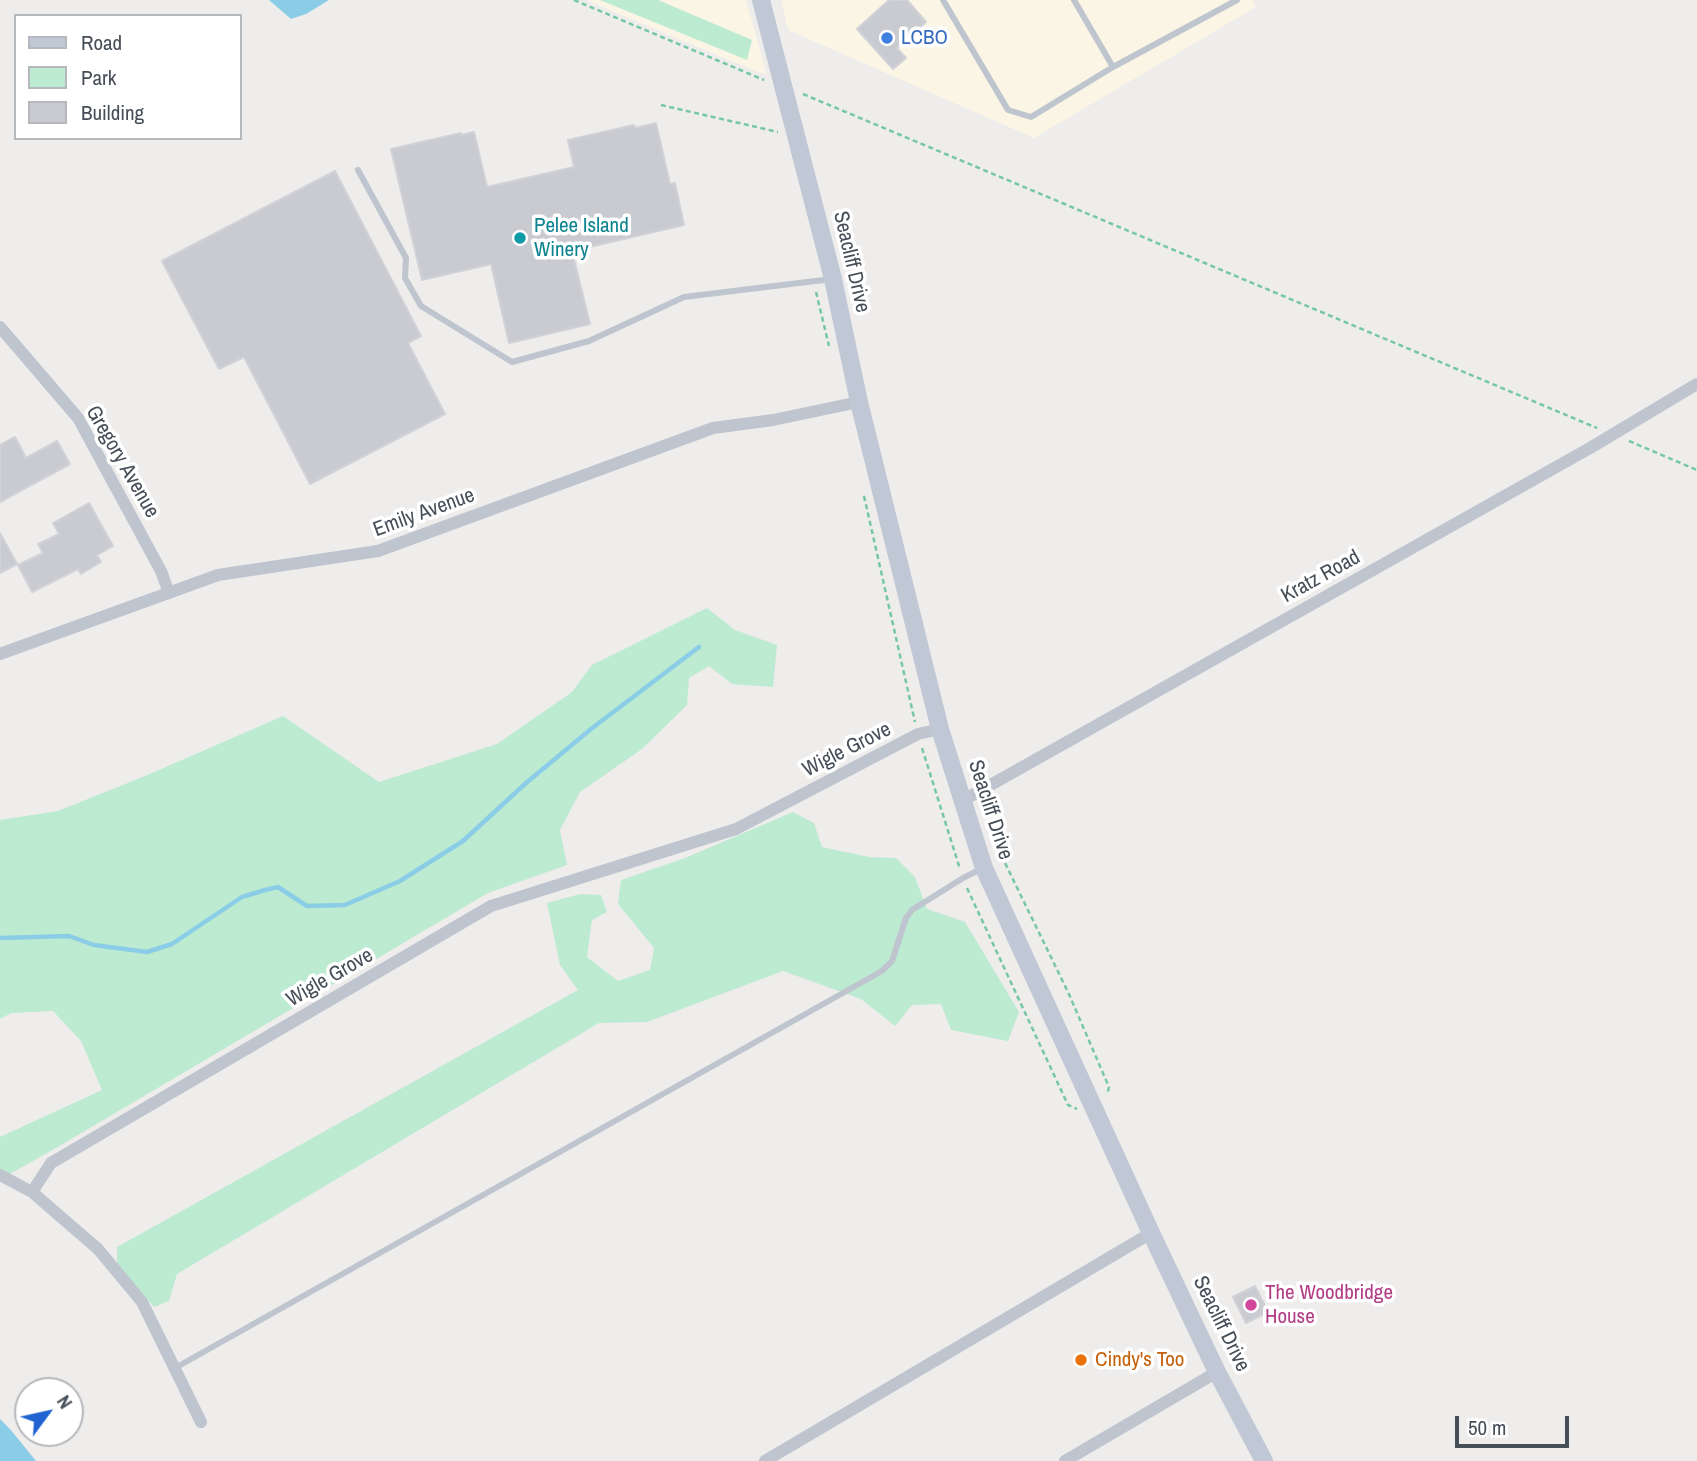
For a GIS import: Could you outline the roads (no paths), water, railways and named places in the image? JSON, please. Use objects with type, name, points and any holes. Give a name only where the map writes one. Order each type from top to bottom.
[{"type":"main road","name":"Seacliff Drive","points":[[761,0],[832,279],[859,402],[940,729],[984,868],[1217,1372],[1264,1461]]},
{"type":"street","name":"Gregory Avenue","points":[[0,327],[78,418],[161,570],[169,593]]},
{"type":"street","name":"Kratz Road","points":[[962,801],[1697,384]]},
{"type":"street","name":"Emily Avenue","points":[[0,654],[218,575],[378,551],[713,428],[773,420],[859,402]]},
{"type":"street","name":"Wigle Grove","points":[[32,1192],[51,1164],[491,906],[736,829],[918,734],[940,729]]},
{"type":"street","points":[[0,1175],[32,1192],[98,1249],[142,1302],[201,1422]]},
{"type":"street","points":[[765,1461],[1152,1233]]},
{"type":"street","points":[[1065,1461],[1217,1372]]},
{"type":"lane","points":[[943,0],[1008,110],[1031,117],[1113,67],[1237,0]]},
{"type":"lane","points":[[1074,0],[1113,67]]},
{"type":"lane","points":[[358,170],[406,258],[405,278],[421,306],[512,362],[589,341],[684,297],[832,279]]},
{"type":"lane","points":[[175,1368],[882,971],[892,961],[906,918],[912,910],[962,878],[984,868]]},
{"type":"water","points":[[269,0],[329,0],[306,14],[291,19]]},
{"type":"water","points":[[0,1419],[14,1434],[14,1447],[25,1447],[36,1461],[0,1461]]},
{"type":"waterway","points":[[0,938],[69,936],[94,945],[147,952],[172,944],[242,897],[265,890],[278,887],[307,906],[345,905],[400,881],[463,841],[526,783],[591,729],[699,647]]},
{"type":"place","name":"LCBO","points":[[887,38]]},
{"type":"place","name":"Pelee Island Winery","points":[[520,238]]},
{"type":"place","name":"The Woodbridge House","points":[[1251,1305]]},
{"type":"place","name":"Cindy's Too","points":[[1081,1360]]}]
